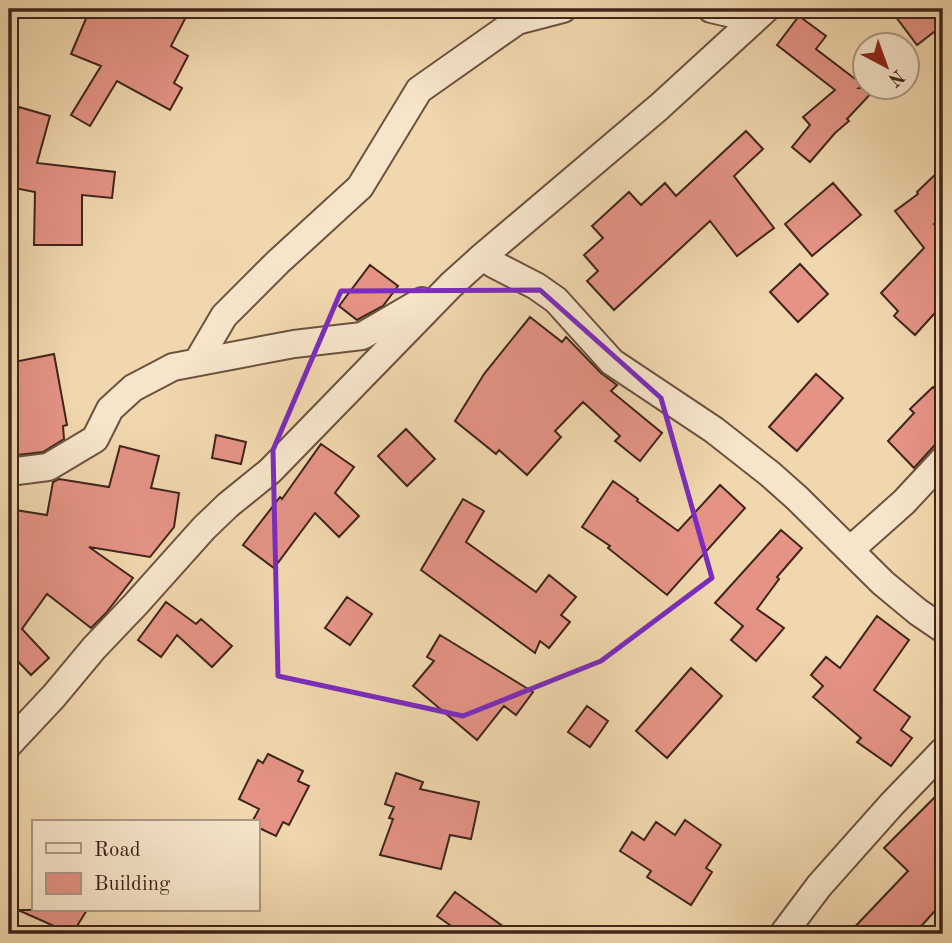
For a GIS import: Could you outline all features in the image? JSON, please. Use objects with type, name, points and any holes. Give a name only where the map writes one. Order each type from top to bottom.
[{"type":"street","points":[[197,362],[224,316],[278,261],[360,187],[419,90],[517,21],[562,9]]},
{"type":"street","points":[[710,9],[760,14]]},
{"type":"street","points":[[9,744],[204,528],[270,471],[451,285],[659,107],[760,14]]},
{"type":"street","points":[[482,257],[556,300],[612,362],[714,430],[797,498],[883,583],[943,629]]},
{"type":"street","points":[[9,472],[48,467],[95,439],[110,409],[133,388],[173,367],[293,344],[362,336],[451,285]]},
{"type":"street","points":[[850,550],[904,502],[943,460]]},
{"type":"street","points":[[783,934],[819,886],[943,751]]},
{"type":"highlighted area","points":[[540,290],[661,398],[712,578],[601,661],[463,716],[278,676],[273,450],[341,291]]},
{"type":"building","points":[[90,9],[190,9],[171,46],[188,56],[174,83],[182,88],[170,110],[117,81],[90,126],[71,115],[101,66],[71,54]]},
{"type":"building","points":[[890,9],[943,9],[943,25],[920,43],[920,32],[907,32]]},
{"type":"building","points":[[799,16],[826,36],[816,49],[850,75],[850,102],[863,102],[847,119],[849,121],[810,162],[792,147],[810,125],[803,117],[835,90],[777,45]]},
{"type":"building","points":[[19,107],[50,116],[37,163],[115,172],[112,198],[82,195],[82,245],[34,245],[35,192],[9,187],[9,143]]},
{"type":"building","points":[[746,131],[763,149],[734,176],[774,228],[737,256],[710,221],[614,310],[587,281],[598,271],[584,255],[603,238],[592,226],[629,192],[641,205],[665,183],[676,196]]},
{"type":"building","points":[[943,167],[943,220],[941,217],[934,224],[940,231],[943,228],[943,304],[915,335],[894,316],[898,311],[881,293],[924,248],[895,211],[918,194]]},
{"type":"building","points":[[833,183],[861,215],[812,256],[785,224]]},
{"type":"building","points":[[800,264],[828,294],[798,322],[770,292]]},
{"type":"building","points":[[370,265],[398,286],[383,306],[357,320],[339,306]]},
{"type":"building","points":[[530,317],[562,342],[566,337],[601,373],[617,385],[611,391],[662,433],[640,461],[615,441],[620,436],[583,402],[555,431],[561,437],[527,475],[499,450],[496,454],[455,421],[484,374]]},
{"type":"building","points":[[54,354],[67,425],[63,426],[64,439],[43,452],[9,456],[9,363]]},
{"type":"building","points":[[816,374],[843,398],[797,451],[769,427]]},
{"type":"building","points":[[933,387],[943,397],[943,436],[914,468],[888,441],[914,413],[910,409]]},
{"type":"building","points":[[406,429],[435,459],[407,486],[378,456]]},
{"type":"building","points":[[216,435],[246,442],[241,464],[212,458]]},
{"type":"building","points":[[321,444],[354,467],[335,493],[359,516],[339,537],[315,513],[274,568],[243,545],[280,497],[282,499]]},
{"type":"building","points":[[120,446],[159,456],[151,488],[179,493],[174,527],[150,557],[89,547],[133,578],[91,628],[47,594],[22,629],[49,658],[31,675],[9,652],[9,509],[47,515],[53,482],[59,479],[109,487]]},
{"type":"building","points":[[613,481],[678,531],[720,485],[745,508],[667,595],[608,548],[610,546],[582,527]]},
{"type":"building","points":[[463,499],[484,511],[466,542],[536,592],[549,575],[576,597],[561,615],[570,622],[549,648],[540,641],[535,653],[421,570]]},
{"type":"building","points":[[781,530],[802,548],[777,577],[779,579],[757,609],[784,628],[756,661],[731,640],[743,626],[715,603]]},
{"type":"building","points":[[347,597],[372,614],[350,645],[325,628]]},
{"type":"building","points":[[166,602],[196,624],[201,619],[232,646],[212,667],[177,635],[161,657],[138,640]]},
{"type":"building","points":[[877,616],[909,640],[874,690],[910,717],[901,730],[912,738],[891,766],[857,742],[861,738],[813,697],[823,686],[811,675],[826,657],[840,668]]},
{"type":"building","points":[[440,635],[533,692],[516,715],[504,706],[477,740],[413,686],[434,661],[427,657]]},
{"type":"building","points":[[691,668],[722,696],[667,758],[636,731]]},
{"type":"building","points":[[587,706],[608,721],[590,747],[568,732]]},
{"type":"building","points":[[268,754],[303,771],[298,781],[309,786],[289,825],[283,822],[276,836],[259,828],[259,820],[253,820],[259,809],[239,799],[258,760],[263,763]]},
{"type":"building","points":[[396,773],[423,782],[420,789],[479,802],[471,839],[450,835],[441,869],[380,855],[393,819],[389,818],[394,807],[385,804]]},
{"type":"building","points":[[943,789],[943,902],[914,934],[848,934],[908,871],[884,848]]},
{"type":"building","points":[[685,820],[721,845],[706,868],[712,872],[691,905],[647,877],[651,871],[620,851],[632,832],[644,840],[656,822],[675,835]]},
{"type":"building","points":[[455,892],[514,934],[463,934],[437,916]]},
{"type":"building","points":[[18,910],[86,912],[72,934]]}]
